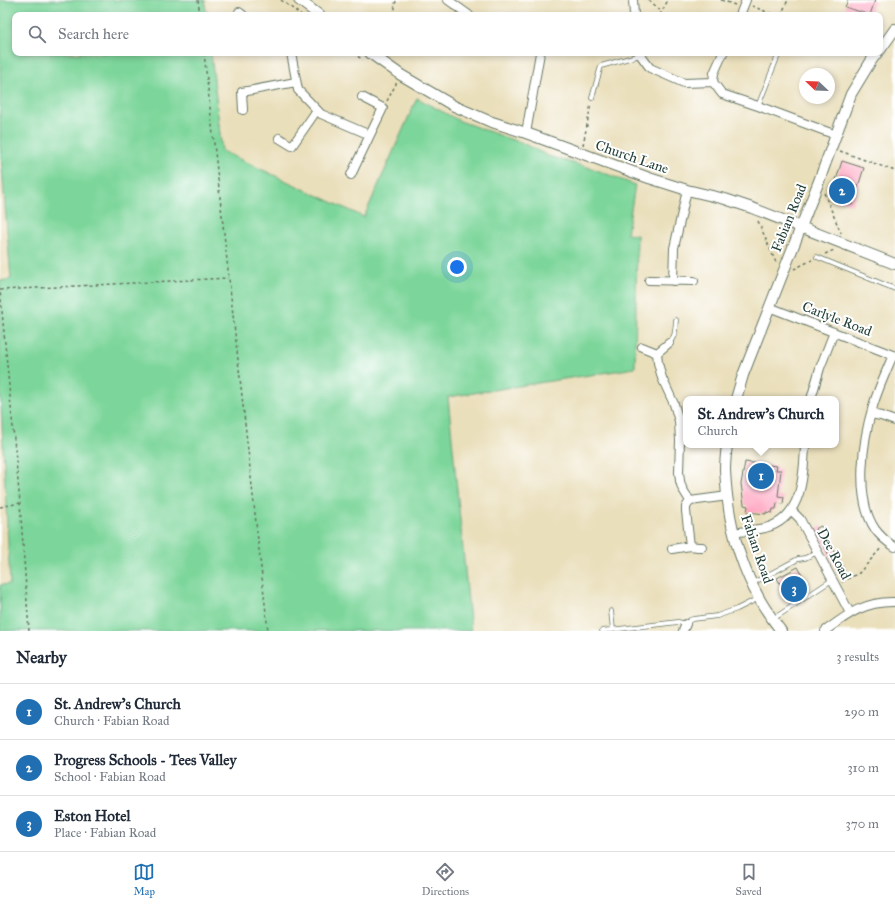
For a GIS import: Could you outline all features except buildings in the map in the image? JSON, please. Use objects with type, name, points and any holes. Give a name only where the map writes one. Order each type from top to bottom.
[{"type":"street","points":[[299,0],[312,12]]},
{"type":"street","points":[[448,0],[465,12]]},
{"type":"street","points":[[633,0],[634,12]]},
{"type":"street","points":[[741,12],[746,0]]},
{"type":"street","points":[[883,46],[895,30]]},
{"type":"street","points":[[292,56],[298,90],[321,114],[370,135]]},
{"type":"street","points":[[526,133],[539,56]]},
{"type":"street","points":[[641,56],[650,68],[684,83],[713,82]]},
{"type":"street","points":[[722,56],[714,73],[713,82],[722,94],[836,135]]},
{"type":"street","name":"Fabian Road","points":[[737,396],[743,375],[769,306],[851,94],[875,56]]},
{"type":"street","name":"Church Lane","points":[[369,58],[454,106],[489,121],[649,178],[752,208],[895,264]]},
{"type":"street","points":[[243,110],[242,92],[296,82]]},
{"type":"street","points":[[351,175],[383,108],[362,97]]},
{"type":"street","points":[[279,138],[292,146],[318,110]]},
{"type":"street","points":[[673,281],[674,248],[687,190]]},
{"type":"street","points":[[649,280],[694,281]]},
{"type":"street","name":"Carlyle Road","points":[[769,306],[894,355]]},
{"type":"street","points":[[812,396],[820,368],[834,332]]},
{"type":"street","points":[[657,353],[668,343]]},
{"type":"street","points":[[642,348],[657,353]]},
{"type":"street","points":[[657,353],[662,378],[674,404],[679,421],[680,481],[682,488],[690,501]]},
{"type":"street","points":[[894,355],[876,396],[867,427],[862,482],[867,514],[871,522],[881,536],[895,547]]},
{"type":"street","points":[[871,414],[895,421]]},
{"type":"street","name":"Fabian Road","points":[[727,448],[726,469],[729,508],[734,533],[741,555],[759,598],[781,631]]},
{"type":"street","points":[[734,533],[766,528],[776,523],[791,510],[800,490],[803,478],[806,448]]},
{"type":"street","points":[[690,546],[686,507],[690,501],[728,496]]},
{"type":"street","name":"Dee Road","points":[[791,510],[800,519],[850,613]]},
{"type":"street","points":[[672,548],[690,546],[702,547]]},
{"type":"street","points":[[825,631],[850,613],[863,607],[876,603],[895,602]]},
{"type":"lane","points":[[592,98],[601,66],[634,56]]},
{"type":"lane","points":[[758,106],[778,56]]},
{"type":"lane","points":[[817,258],[895,289]]},
{"type":"lane","points":[[668,343],[673,339],[675,334],[676,320]]},
{"type":"lane","points":[[752,583],[798,559],[805,558],[818,552]]},
{"type":"lane","points":[[772,619],[834,583]]},
{"type":"lane","points":[[602,631],[678,622],[685,628],[690,620],[717,616],[737,609],[759,598]]},
{"type":"lane","points":[[611,611],[613,630]]},
{"type":"path","points":[[198,0],[200,12]]},
{"type":"path","points":[[281,0],[297,12]]},
{"type":"path","points":[[396,12],[394,5],[397,0]]},
{"type":"path","points":[[649,0],[662,12],[668,0]]},
{"type":"path","points":[[782,12],[788,0]]},
{"type":"path","points":[[204,56],[268,631]]},
{"type":"path","points":[[383,108],[396,84]]},
{"type":"path","points":[[581,154],[592,98]]},
{"type":"path","points":[[831,148],[895,170]]},
{"type":"path","points":[[29,631],[20,503],[0,290],[229,278]]},
{"type":"path","points":[[0,507],[20,503]]},
{"type":"path","points":[[834,583],[859,573],[887,541]]},
{"type":"green space","points":[[0,0],[205,0],[206,12],[12,12],[12,56],[211,56],[222,151],[364,217],[417,98],[460,121],[527,145],[548,156],[594,169],[635,185],[627,234],[637,235],[635,368],[448,397],[471,631],[0,631],[0,585],[10,584],[0,387],[0,281],[11,279],[0,145]]},
{"type":"place","name":"Progress Schools - Tees Valley","points":[[842,191]]},
{"type":"place","name":"St. Andrew's Church","points":[[761,476]]},
{"type":"place","name":"Eston Hotel","points":[[794,589]]}]
